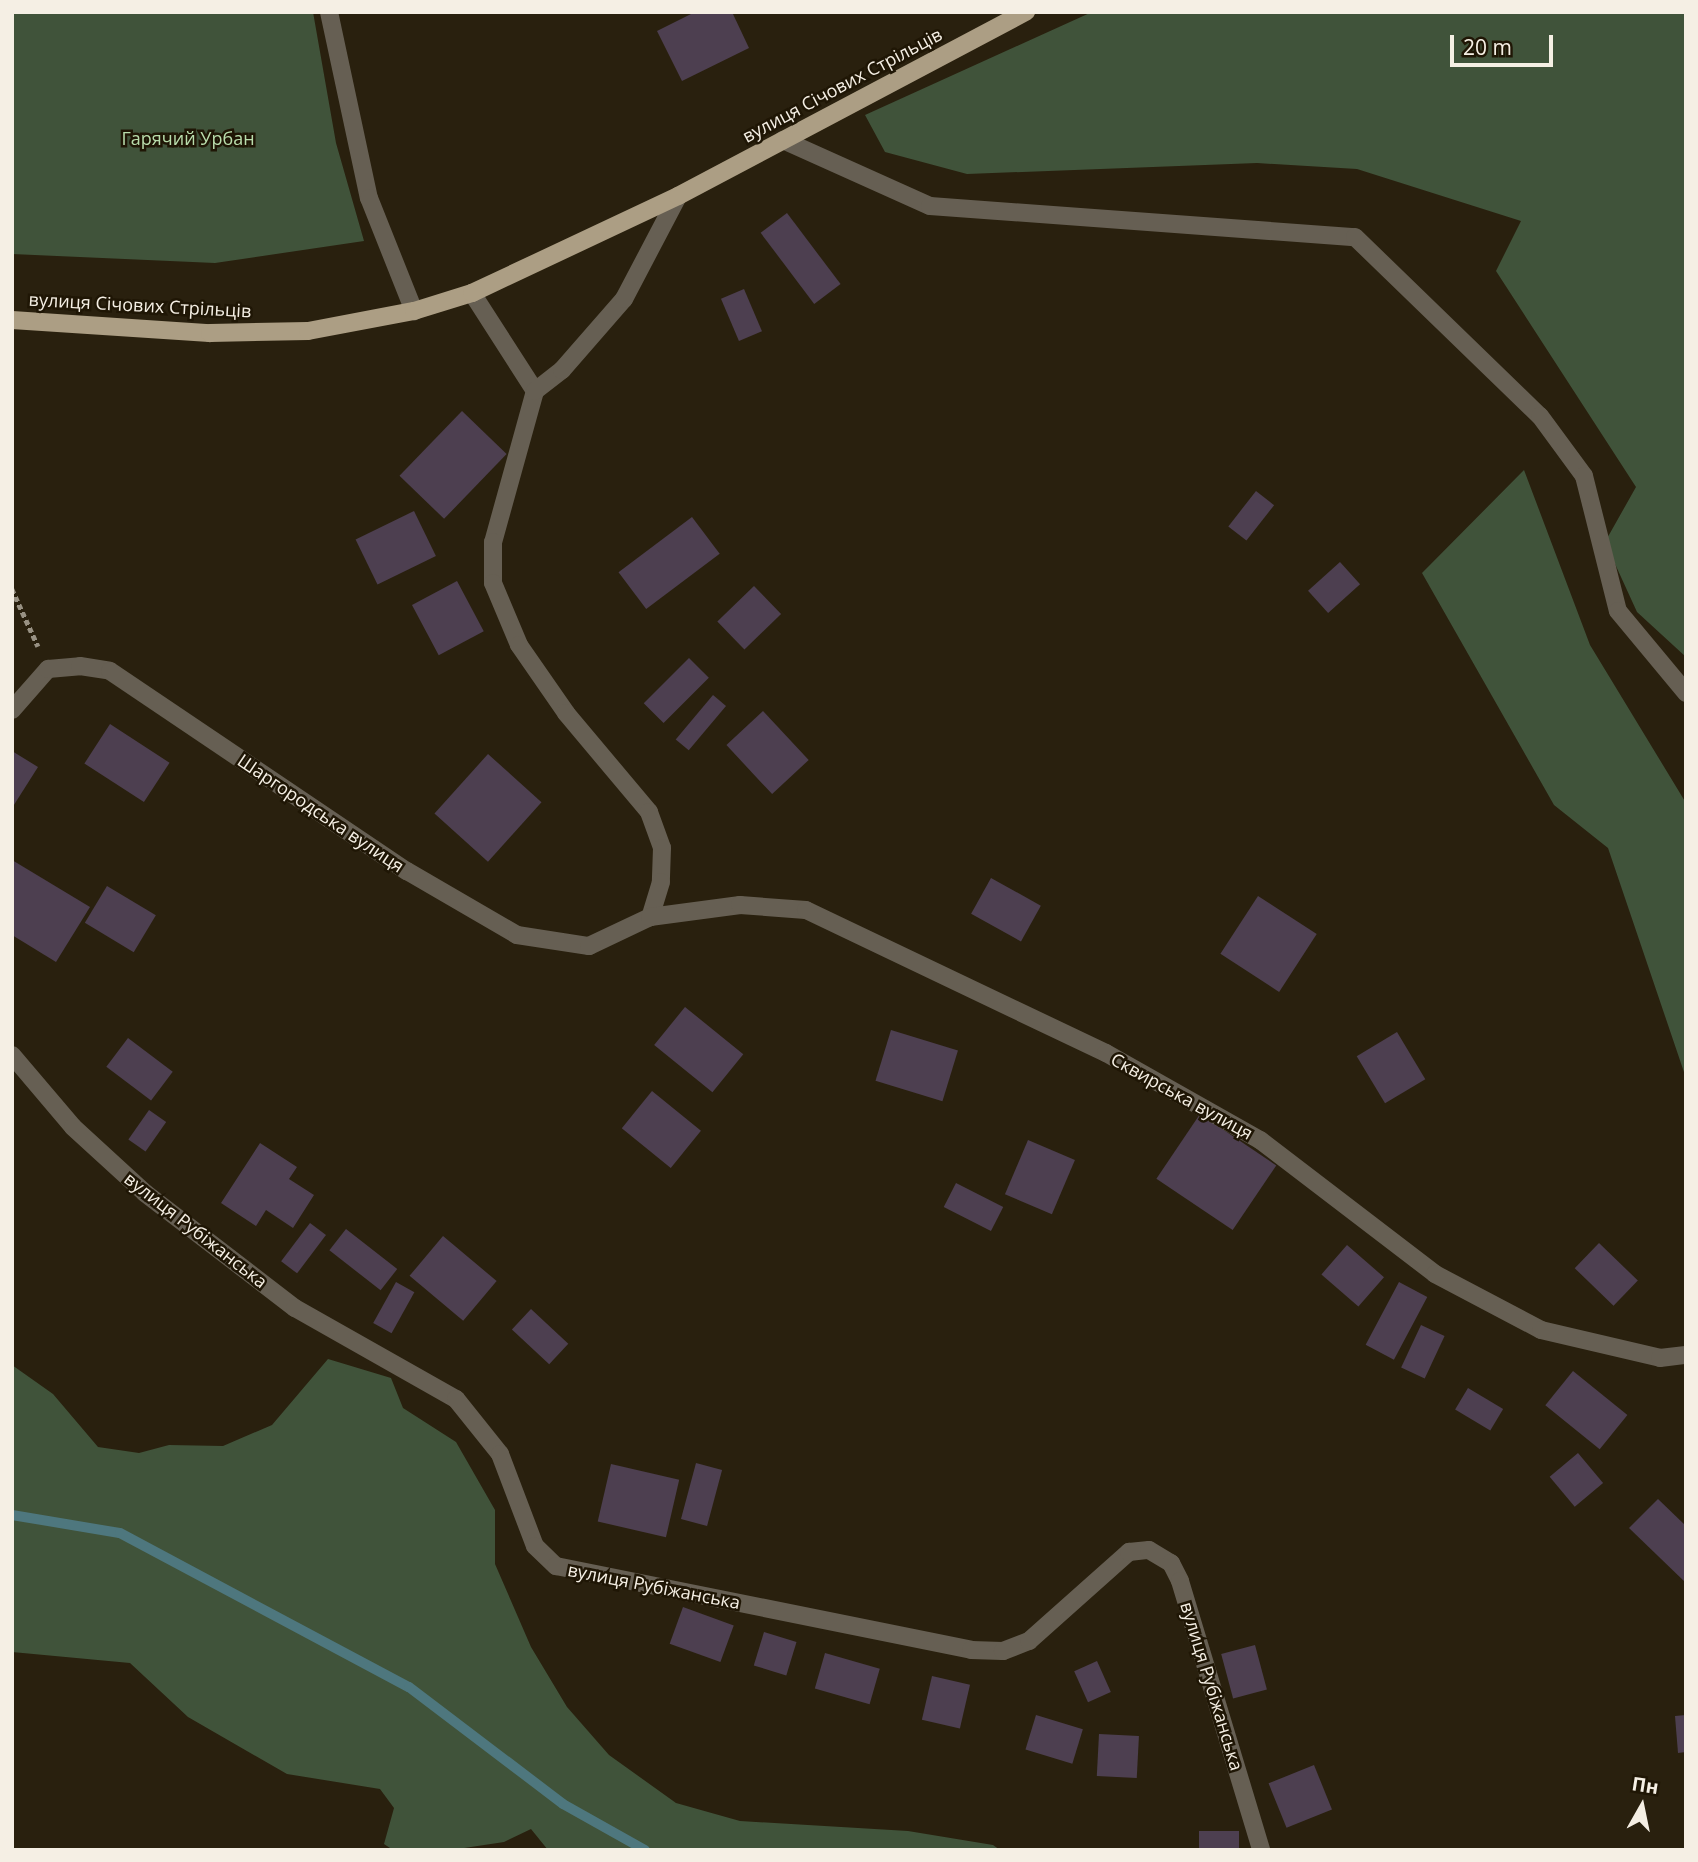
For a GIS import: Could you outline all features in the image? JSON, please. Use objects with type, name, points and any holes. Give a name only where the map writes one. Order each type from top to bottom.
[{"type":"main road","name":"вулиця Січових Стрільців","points":[[12,320],[210,333],[308,331],[414,311],[472,293],[678,196],[1026,12]]},
{"type":"street","points":[[329,12],[369,198],[414,311]]},
{"type":"street","points":[[783,140],[930,206],[1355,237],[1540,416],[1584,476],[1618,611],[1686,693]]},
{"type":"street","points":[[650,917],[661,882],[662,848],[649,812],[558,701],[519,645],[493,583],[493,542],[535,391],[562,370],[624,299],[678,196]]},
{"type":"street","points":[[472,293],[535,391]]},
{"type":"street","name":"Шаргородська вулиця","points":[[48,669],[80,667],[110,671],[407,871],[517,935],[589,946],[650,917]]},
{"type":"street","points":[[12,710],[48,669]]},
{"type":"street","name":"Сквирська вулиця","points":[[650,917],[740,905],[806,911],[1106,1053],[1248,1133],[1435,1274],[1541,1330],[1660,1358],[1686,1355]]},
{"type":"street","name":"вулиця Рубіжанська","points":[[12,1055],[73,1127],[145,1193],[295,1308],[456,1399],[500,1454],[535,1546],[556,1566],[971,1650],[1003,1651],[1029,1641],[1129,1552],[1149,1550],[1171,1563],[1180,1581],[1261,1850]]},
{"type":"path","points":[[12,589],[48,669]]},
{"type":"green space","name":"Гарячий Урбан","points":[[12,12],[313,12],[336,143],[364,241],[215,263],[12,254]]},
{"type":"green space","points":[[1092,12],[1686,12],[1686,657],[1637,612],[1605,542],[1636,487],[1496,271],[1521,221],[1357,169],[1257,163],[967,174],[885,152],[865,115]]},
{"type":"green space","points":[[1524,470],[1590,645],[1686,803],[1686,1078],[1608,848],[1554,805],[1422,573]]},
{"type":"green space","points":[[328,1359],[391,1378],[403,1408],[456,1442],[495,1510],[495,1564],[531,1647],[567,1707],[609,1755],[676,1803],[740,1821],[908,1831],[993,1845],[1000,1850],[548,1850],[531,1829],[504,1842],[451,1850],[393,1850],[384,1844],[394,1808],[380,1789],[287,1774],[188,1717],[130,1663],[12,1652],[12,1365],[53,1394],[98,1447],[139,1453],[169,1445],[223,1446],[272,1425]]},
{"type":"building","points":[[695,12],[732,12],[749,48],[682,81],[657,31]]},
{"type":"building","points":[[787,213],[841,284],[814,304],[761,233]]},
{"type":"building","points":[[744,289],[762,331],[739,341],[721,299]]},
{"type":"building","points":[[462,411],[507,454],[444,519],[399,476]]},
{"type":"building","points":[[1256,491],[1274,505],[1246,541],[1228,526]]},
{"type":"building","points":[[414,511],[436,556],[377,584],[356,539]]},
{"type":"building","points":[[692,517],[720,554],[646,609],[619,572]]},
{"type":"building","points":[[1340,562],[1360,584],[1328,613],[1308,591]]},
{"type":"building","points":[[457,581],[484,631],[439,655],[412,605]]},
{"type":"building","points":[[754,586],[781,614],[744,649],[717,621]]},
{"type":"building","points":[[689,658],[709,678],[664,723],[644,703]]},
{"type":"building","points":[[713,695],[726,706],[689,750],[676,739]]},
{"type":"building","points":[[763,711],[809,760],[772,794],[726,745]]},
{"type":"building","points":[[110,724],[170,763],[144,802],[84,763]]},
{"type":"building","points":[[12,751],[38,767],[12,808]]},
{"type":"building","points":[[488,754],[542,802],[488,862],[434,813]]},
{"type":"building","points":[[12,860],[90,907],[56,962],[12,935]]},
{"type":"building","points":[[991,878],[1041,906],[1021,941],[971,914]]},
{"type":"building","points":[[107,886],[156,915],[134,952],[85,923]]},
{"type":"building","points":[[1258,896],[1317,934],[1279,992],[1220,954]]},
{"type":"building","points":[[685,1007],[743,1054],[712,1092],[654,1045]]},
{"type":"building","points":[[891,1030],[958,1050],[942,1101],[876,1081]]},
{"type":"building","points":[[1397,1032],[1425,1079],[1385,1103],[1357,1056]]},
{"type":"building","points":[[128,1038],[173,1072],[151,1100],[106,1067]]},
{"type":"building","points":[[652,1091],[701,1131],[671,1168],[622,1128]]},
{"type":"building","points":[[149,1110],[166,1122],[146,1152],[128,1139]]},
{"type":"building","points":[[1200,1114],[1276,1165],[1233,1230],[1156,1179]]},
{"type":"building","points":[[1028,1140],[1075,1160],[1052,1214],[1005,1194]]},
{"type":"building","points":[[260,1143],[297,1167],[289,1179],[314,1195],[293,1228],[266,1210],[256,1226],[221,1203]]},
{"type":"building","points":[[956,1183],[1003,1207],[991,1231],[944,1207]]},
{"type":"building","points":[[310,1223],[326,1235],[297,1273],[281,1261]]},
{"type":"building","points":[[346,1229],[397,1269],[381,1290],[329,1250]]},
{"type":"building","points":[[443,1236],[497,1281],[463,1321],[410,1276]]},
{"type":"building","points":[[1599,1243],[1638,1281],[1614,1306],[1575,1268]]},
{"type":"building","points":[[1347,1245],[1384,1277],[1358,1307],[1321,1274]]},
{"type":"building","points":[[396,1282],[414,1292],[392,1333],[373,1323]]},
{"type":"building","points":[[1399,1282],[1427,1297],[1394,1360],[1366,1345]]},
{"type":"building","points":[[531,1309],[568,1344],[549,1364],[512,1329]]},
{"type":"building","points":[[1421,1325],[1445,1336],[1425,1379],[1401,1368]]},
{"type":"building","points":[[1573,1371],[1627,1415],[1600,1449],[1545,1405]]},
{"type":"building","points":[[1468,1388],[1503,1409],[1490,1431],[1455,1409]]},
{"type":"building","points":[[1578,1453],[1603,1483],[1575,1507],[1550,1477]]},
{"type":"building","points":[[696,1463],[722,1470],[707,1526],[681,1519]]},
{"type":"building","points":[[611,1464],[679,1480],[666,1537],[598,1521]]},
{"type":"building","points":[[1658,1499],[1686,1526],[1686,1583],[1629,1528]]},
{"type":"building","points":[[683,1607],[734,1625],[720,1662],[670,1644]]},
{"type":"building","points":[[764,1632],[797,1642],[786,1675],[754,1665]]},
{"type":"building","points":[[1255,1645],[1267,1689],[1233,1698],[1221,1654]]},
{"type":"building","points":[[825,1653],[880,1669],[870,1704],[815,1689]]},
{"type":"building","points":[[1097,1661],[1111,1692],[1088,1702],[1074,1671]]},
{"type":"building","points":[[932,1676],[970,1685],[960,1729],[922,1720]]},
{"type":"building","points":[[1036,1715],[1083,1729],[1072,1764],[1025,1749]]},
{"type":"building","points":[[1686,1715],[1686,1752],[1678,1753],[1675,1716]]},
{"type":"building","points":[[1099,1734],[1139,1736],[1137,1778],[1097,1776]]},
{"type":"building","points":[[1314,1765],[1332,1810],[1287,1828],[1269,1783]]},
{"type":"building","points":[[1199,1831],[1239,1831],[1239,1850],[1199,1850]]},
{"type":"waterway","points":[[12,1515],[120,1533],[409,1687],[563,1804],[645,1850]]}]
